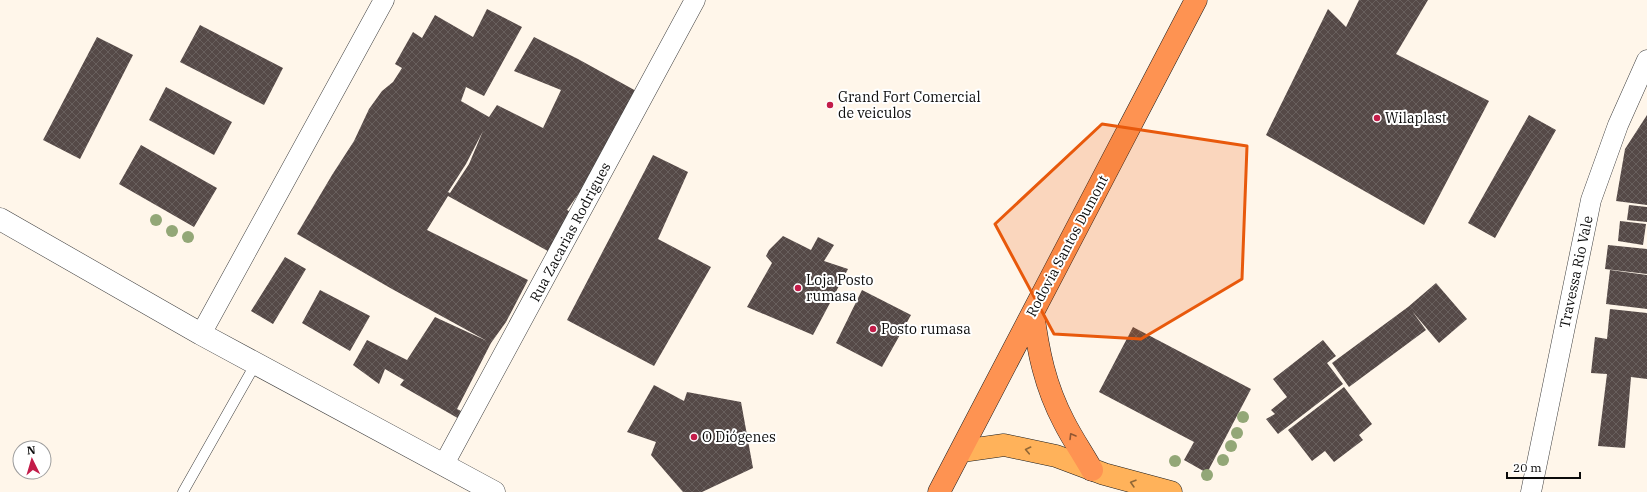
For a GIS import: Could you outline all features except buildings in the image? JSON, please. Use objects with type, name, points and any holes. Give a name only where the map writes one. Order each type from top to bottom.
[{"type":"highway","name":"Rodovia Santos Dumont","points":[[939,492],[962,451],[1196,0]]},
{"type":"highway","points":[[1033,312],[1038,349],[1054,399],[1064,422],[1099,479]]},
{"type":"main road","points":[[962,451],[1004,445],[1056,456],[1099,479],[1171,492]]},
{"type":"street","points":[[201,334],[384,0]]},
{"type":"street","name":"Rua Zacarias Rodrigues","points":[[444,464],[695,0]]},
{"type":"street","name":"Travessa Rio Vale","points":[[1531,492],[1591,200],[1618,125],[1647,60]]},
{"type":"street","points":[[0,219],[201,334],[494,492]]},
{"type":"lane","points":[[183,492],[256,363]]},
{"type":"highlighted area","points":[[1102,124],[1247,146],[1242,279],[1141,339],[1054,334],[995,224]]},
{"type":"place","name":"Grand Fort Comercial de veiculos","points":[[830,105]]},
{"type":"place","name":"Wilaplast","points":[[1377,118]]},
{"type":"place","name":"Loja Posto rumasa","points":[[798,288]]},
{"type":"place","name":"Posto rumasa","points":[[873,329]]},
{"type":"place","name":"O Diógenes","points":[[694,437]]}]
